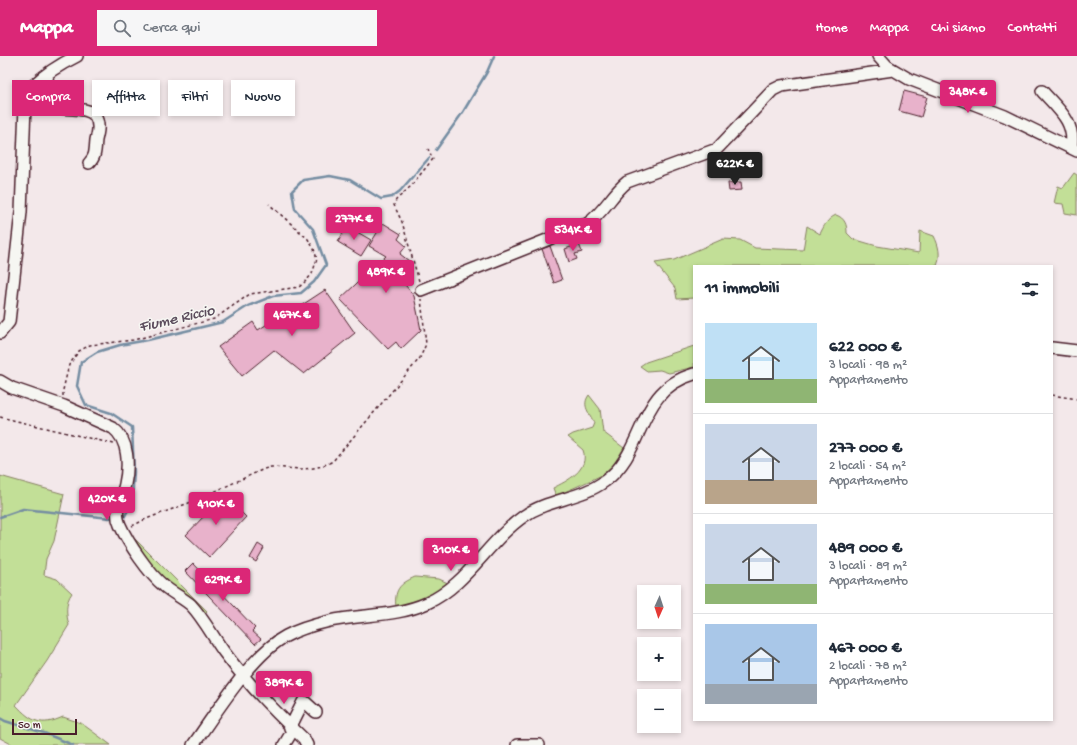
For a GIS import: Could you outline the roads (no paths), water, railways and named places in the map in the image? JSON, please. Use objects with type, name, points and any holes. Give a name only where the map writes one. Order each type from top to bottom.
[{"type":"street","points":[[0,333],[9,322],[11,307],[21,212],[26,106],[29,94],[34,85],[48,74],[78,56]]},
{"type":"street","points":[[878,56],[893,70],[909,79],[1005,116],[1074,150]]},
{"type":"street","points":[[421,290],[587,224],[597,217],[617,190],[627,182],[717,149],[773,90],[781,86],[893,70]]},
{"type":"street","points":[[48,74],[45,88],[47,98],[52,103],[64,108],[88,111],[95,115],[99,126],[94,158],[89,163]]},
{"type":"street","points":[[1042,91],[1065,116],[1072,131],[1074,150]]},
{"type":"street","points":[[1053,348],[1077,351]]},
{"type":"street","points":[[192,745],[243,676],[271,646],[287,635],[330,621],[397,612],[425,604],[450,589],[501,536],[526,514],[540,507],[596,487],[610,478],[624,461],[661,392],[675,380],[693,374]]},
{"type":"street","points":[[0,381],[12,388],[64,406],[113,428],[122,438],[125,447],[126,476],[117,514],[121,528],[153,576],[164,587],[190,604],[243,676],[292,729],[304,739],[307,745]]},
{"type":"street","points":[[284,745],[303,702],[305,702],[316,712]]},
{"type":"street","points":[[517,745],[539,745]]},
{"type":"waterway","name":"Fiume Riccio","points":[[436,150],[463,112],[487,72],[494,56]]},
{"type":"waterway","name":"Fiume Riccio","points":[[124,518],[132,502],[134,472],[132,427],[111,413],[86,405],[77,386],[81,362],[97,352],[120,345],[148,340],[223,322],[248,306],[273,296],[301,293],[314,282],[326,265],[313,229],[295,209],[292,191],[303,180],[330,176],[350,180],[381,199],[392,197],[400,191],[429,158]]},
{"type":"waterway","name":"Fiume Riccio","points":[[0,517],[23,509],[110,518]]},
{"type":"waterway","name":"Fiume Riccio","points":[[0,718],[73,745]]}]
